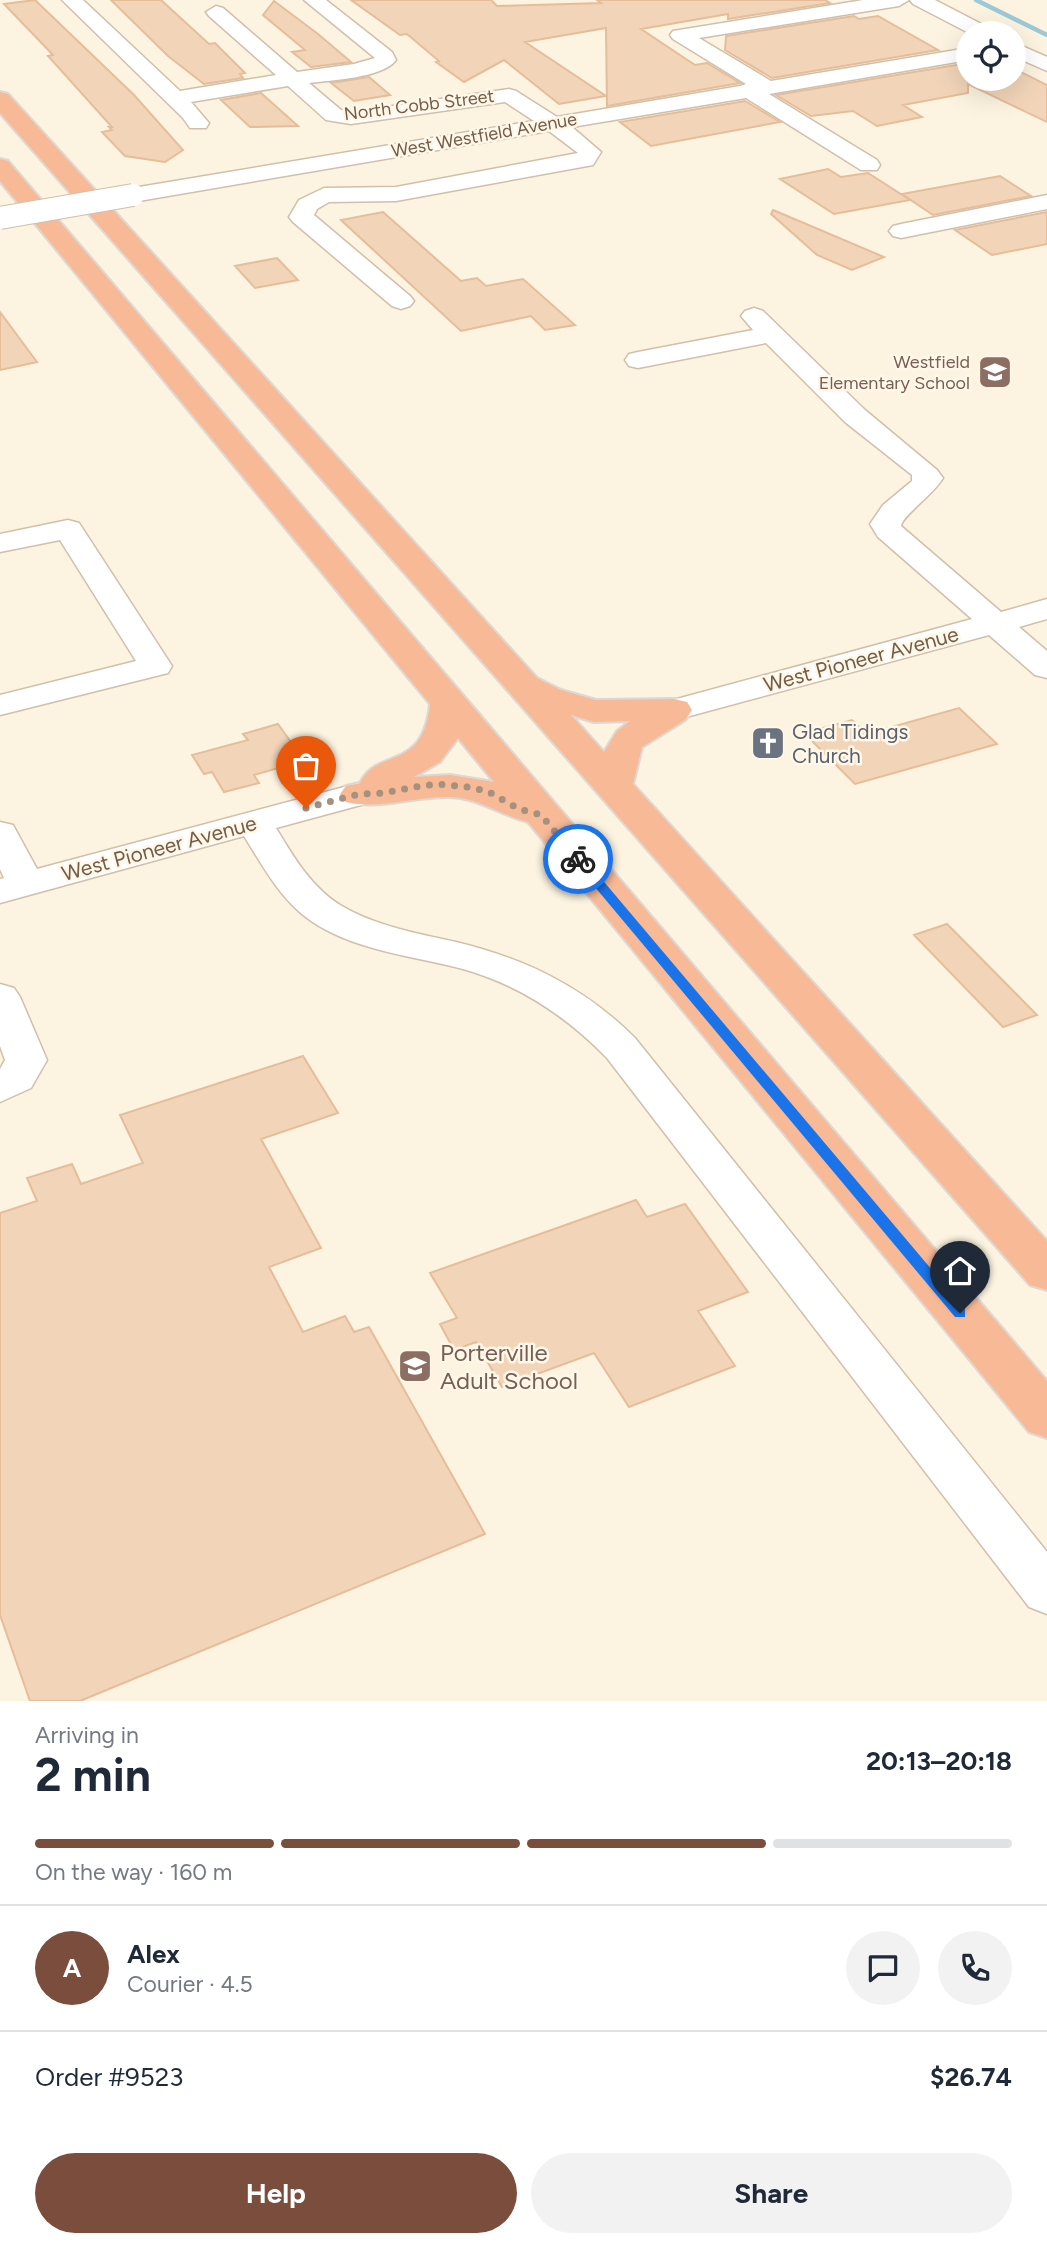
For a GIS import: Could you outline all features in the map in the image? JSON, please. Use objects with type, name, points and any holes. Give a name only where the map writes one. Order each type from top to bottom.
[{"type":"highway","points":[[0,99],[1047,1272]]},
{"type":"highway","points":[[0,166],[1047,1417]]},
{"type":"highway","points":[[518,680],[549,697],[594,711],[674,710]]},
{"type":"highway","points":[[359,794],[414,764],[432,750],[445,732],[448,704]]},
{"type":"highway","points":[[614,787],[622,747],[637,731],[674,710]]},
{"type":"highway","points":[[359,794],[429,785],[454,785],[487,791],[519,809],[541,815]]},
{"type":"street","points":[[72,0],[198,123]]},
{"type":"street","points":[[175,98],[367,67],[386,60],[383,52],[314,0]]},
{"type":"street","points":[[869,165],[680,34],[899,0]]},
{"type":"street","points":[[920,0],[961,21]]},
{"type":"street","name":"North Cobb Street","points":[[216,12],[339,117],[359,117],[503,94],[552,123],[590,152],[585,160],[396,194],[324,195],[307,205],[301,216],[401,301]]},
{"type":"street","points":[[1026,44],[1047,40]]},
{"type":"street","points":[[1026,54],[1047,65]]},
{"type":"street","name":"West Westfield Avenue","points":[[0,218],[956,56]]},
{"type":"street","points":[[901,231],[1047,202]]},
{"type":"street","points":[[638,360],[763,325],[855,416],[923,470],[928,478],[924,486],[888,515],[885,524],[889,531],[1047,668]]},
{"type":"street","points":[[0,543],[68,528],[156,666],[0,705]]},
{"type":"street","name":"West Pioneer Avenue","points":[[674,710],[1047,608]]},
{"type":"street","name":"West Pioneer Avenue","points":[[13,887],[359,794]]},
{"type":"street","points":[[254,822],[306,897],[326,913],[350,925],[399,941],[504,968],[558,993],[599,1024],[638,1069],[1047,1591]]},
{"type":"street","points":[[0,833],[13,887]]},
{"type":"street","points":[[0,1087],[16,1078],[26,1060],[3,1012]]},
{"type":"building","points":[[35,0],[134,95],[183,150],[165,162],[125,156],[102,132],[112,130],[109,127],[112,127],[48,56],[53,55],[4,4]]},
{"type":"building","points":[[111,0],[161,0],[209,44],[215,43],[245,73],[240,74],[243,78],[204,84],[168,56]]},
{"type":"building","points":[[351,0],[491,0],[497,6],[601,3],[597,0],[825,0],[830,3],[728,19],[728,14],[641,29],[695,65],[707,63],[740,83],[607,106],[606,28],[525,42],[606,96],[559,104],[504,60],[464,82],[436,62],[439,61],[407,34],[400,35]]},
{"type":"building","points":[[274,1],[351,62],[311,67],[292,52],[305,50],[263,15]]},
{"type":"building","points":[[854,16],[859,19],[878,16],[938,50],[772,78],[725,50],[726,36]]},
{"type":"building","points":[[956,65],[956,91],[968,91],[903,105],[922,117],[877,126],[853,111],[811,116],[776,95]]},
{"type":"building","points":[[1026,74],[1047,85],[1047,122],[983,91],[1026,91]]},
{"type":"building","points":[[369,77],[390,95],[354,101],[331,83]]},
{"type":"building","points":[[261,93],[298,126],[250,127],[221,100]]},
{"type":"building","points":[[745,101],[780,122],[651,146],[620,122]]},
{"type":"building","points":[[828,169],[841,177],[868,173],[910,200],[834,214],[780,179]]},
{"type":"building","points":[[1000,176],[1031,196],[933,215],[902,194]]},
{"type":"building","points":[[773,210],[884,257],[852,270],[817,255],[771,214]]},
{"type":"building","points":[[383,212],[461,281],[477,278],[486,286],[523,279],[575,325],[545,330],[531,316],[461,331],[341,220]]},
{"type":"building","points":[[1047,212],[1047,244],[992,255],[955,230]]},
{"type":"building","points":[[277,258],[298,280],[255,288],[235,266]]},
{"type":"building","points":[[0,312],[37,362],[0,370]]},
{"type":"building","points":[[959,708],[997,744],[855,784],[804,733],[852,720],[867,734]]},
{"type":"building","points":[[278,724],[301,756],[288,759],[292,764],[254,775],[259,783],[224,792],[212,772],[204,774],[192,755],[248,740],[243,734]]},
{"type":"building","points":[[947,924],[1037,1015],[1003,1027],[914,935]]},
{"type":"building","points":[[303,1056],[338,1113],[261,1139],[321,1248],[269,1267],[303,1332],[345,1316],[354,1332],[369,1327],[485,1534],[80,1701],[30,1701],[0,1615],[0,1213],[37,1201],[27,1178],[72,1164],[81,1184],[143,1163],[120,1115]]},
{"type":"building","points":[[636,1200],[647,1217],[685,1204],[748,1292],[698,1311],[735,1366],[629,1407],[594,1353],[502,1387],[476,1342],[454,1350],[440,1324],[457,1318],[430,1273]]},
{"type":"waterway","points":[[976,0],[1047,35]]},
{"type":"way so far","points":[[306,808],[359,794],[437,784],[468,787],[487,791],[519,809],[541,815],[578,859]]},
{"type":"place","name":"Westfield Elementary School","points":[[995,372]]},
{"type":"place","name":"Glad Tidings Church","points":[[768,743]]},
{"type":"place","name":"Porterville Adult School","points":[[415,1366]]},
{"type":"route","points":[[578,859],[960,1313]]}]
